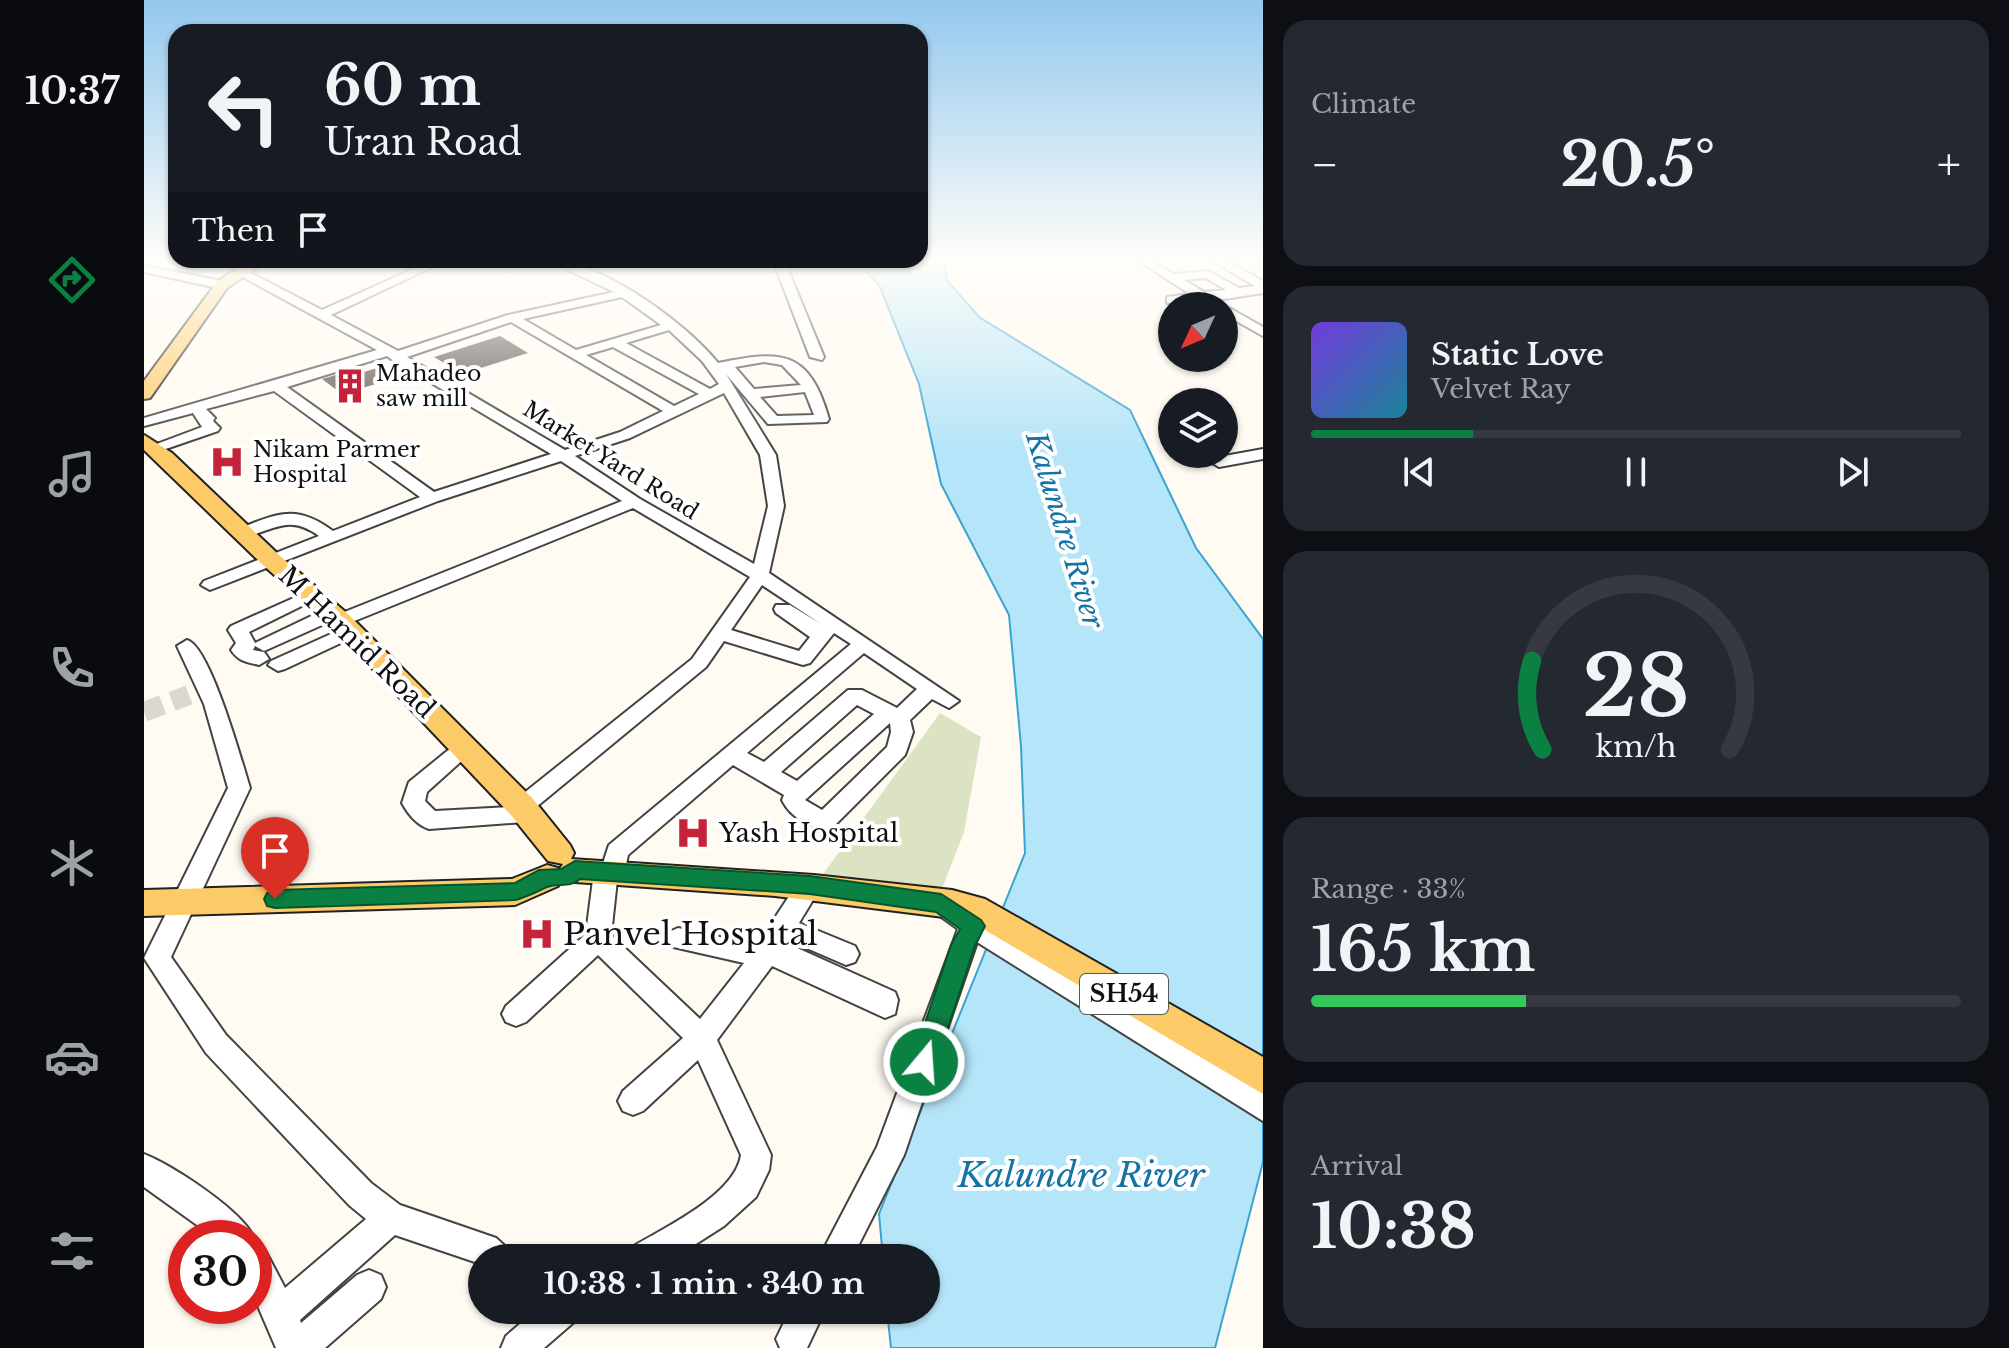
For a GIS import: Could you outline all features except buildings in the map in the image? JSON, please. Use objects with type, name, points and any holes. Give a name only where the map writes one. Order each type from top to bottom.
[{"type":"main road","points":[[147,386],[194,323]]},
{"type":"main road","name":"M Hamid Road","points":[[149,445],[341,621],[580,869]]},
{"type":"main road","points":[[144,903],[515,892],[580,869]]},
{"type":"main road","name":"SH54","points":[[580,869],[810,885],[941,903],[964,903],[979,923],[1263,1077]]},
{"type":"street","name":"Market Yard Road","points":[[336,323],[563,455],[634,502],[760,575],[827,629],[863,644],[949,701]]},
{"type":"street","points":[[144,422],[496,323]]},
{"type":"street","points":[[521,323],[676,413]]},
{"type":"street","points":[[258,548],[331,537],[432,498],[625,435],[676,413],[725,375],[773,358],[785,361],[812,390],[822,419],[773,421],[725,375],[666,323]]},
{"type":"street","points":[[803,323],[817,357]]},
{"type":"street","points":[[576,354],[670,326]]},
{"type":"street","points":[[614,342],[725,375],[756,393],[771,414],[777,417],[810,418],[814,411],[782,367],[776,365],[725,375]]},
{"type":"street","points":[[465,748],[417,788],[413,803],[429,820],[526,811],[699,663],[760,575],[776,506],[768,455],[725,375]]},
{"type":"street","points":[[276,386],[432,498]]},
{"type":"street","points":[[756,393],[800,389]]},
{"type":"street","points":[[149,445],[213,428],[204,421],[208,418],[194,407]]},
{"type":"street","points":[[1238,459],[1263,454]]},
{"type":"street","points":[[313,596],[238,630],[246,644],[241,650],[248,657],[267,656],[341,621],[634,502]]},
{"type":"street","points":[[205,580],[258,548],[286,517],[294,521],[309,521],[331,537]]},
{"type":"street","points":[[719,633],[803,659],[827,629],[783,609]]},
{"type":"street","points":[[665,1244],[729,1204],[746,1183],[757,1162],[702,1038],[598,939],[580,869],[617,851],[863,644]]},
{"type":"street","points":[[187,646],[198,691],[239,788],[186,902],[151,960],[216,1044],[360,1194],[391,1218],[470,1244]]},
{"type":"street","points":[[766,773],[855,695],[894,715],[902,732],[897,750],[826,820],[820,820],[795,804],[793,800],[798,793],[894,715],[930,689]]},
{"type":"street","points":[[732,755],[798,793]]},
{"type":"street","points":[[633,1101],[702,1038],[770,946],[810,885]]},
{"type":"street","points":[[842,1244],[889,1155],[963,945],[979,923]]},
{"type":"street","name":"SH54","points":[[979,923],[1263,1107]]},
{"type":"street","points":[[516,1014],[598,939]]},
{"type":"street","points":[[678,939],[752,954],[770,946],[846,954]]},
{"type":"street","points":[[144,1169],[220,1220]]},
{"type":"street","points":[[281,1314],[391,1218]]},
{"type":"street","points":[[272,1297],[296,1348],[369,1287]]},
{"type":"street","points":[[518,1348],[543,1324]]},
{"type":"green space","points":[[940,713],[981,737],[964,832],[942,889],[821,877]]},
{"type":"water","name":"Kalundre River","points":[[894,323],[989,323],[1130,410],[1196,548],[1263,639],[1263,1162],[1215,1348],[891,1348],[888,1324],[940,1324],[940,1244],[882,1244],[879,1214],[1025,853],[1021,746],[1009,615],[941,484],[919,384]]},
{"type":"tunnel","points":[[144,712],[189,695]]},
{"type":"place","name":"Mahadeo saw mill","points":[[350,386]]},
{"type":"place","name":"Nikam Parmer Hospital","points":[[227,462]]},
{"type":"place","name":"Yash Hospital","points":[[693,833]]},
{"type":"place","name":"Panvel Hospital","points":[[537,934]]},
{"type":"route","points":[[275,899],[515,892],[547,877],[566,878],[575,870],[810,885],[941,903],[973,926],[963,945],[924,1062]]}]
